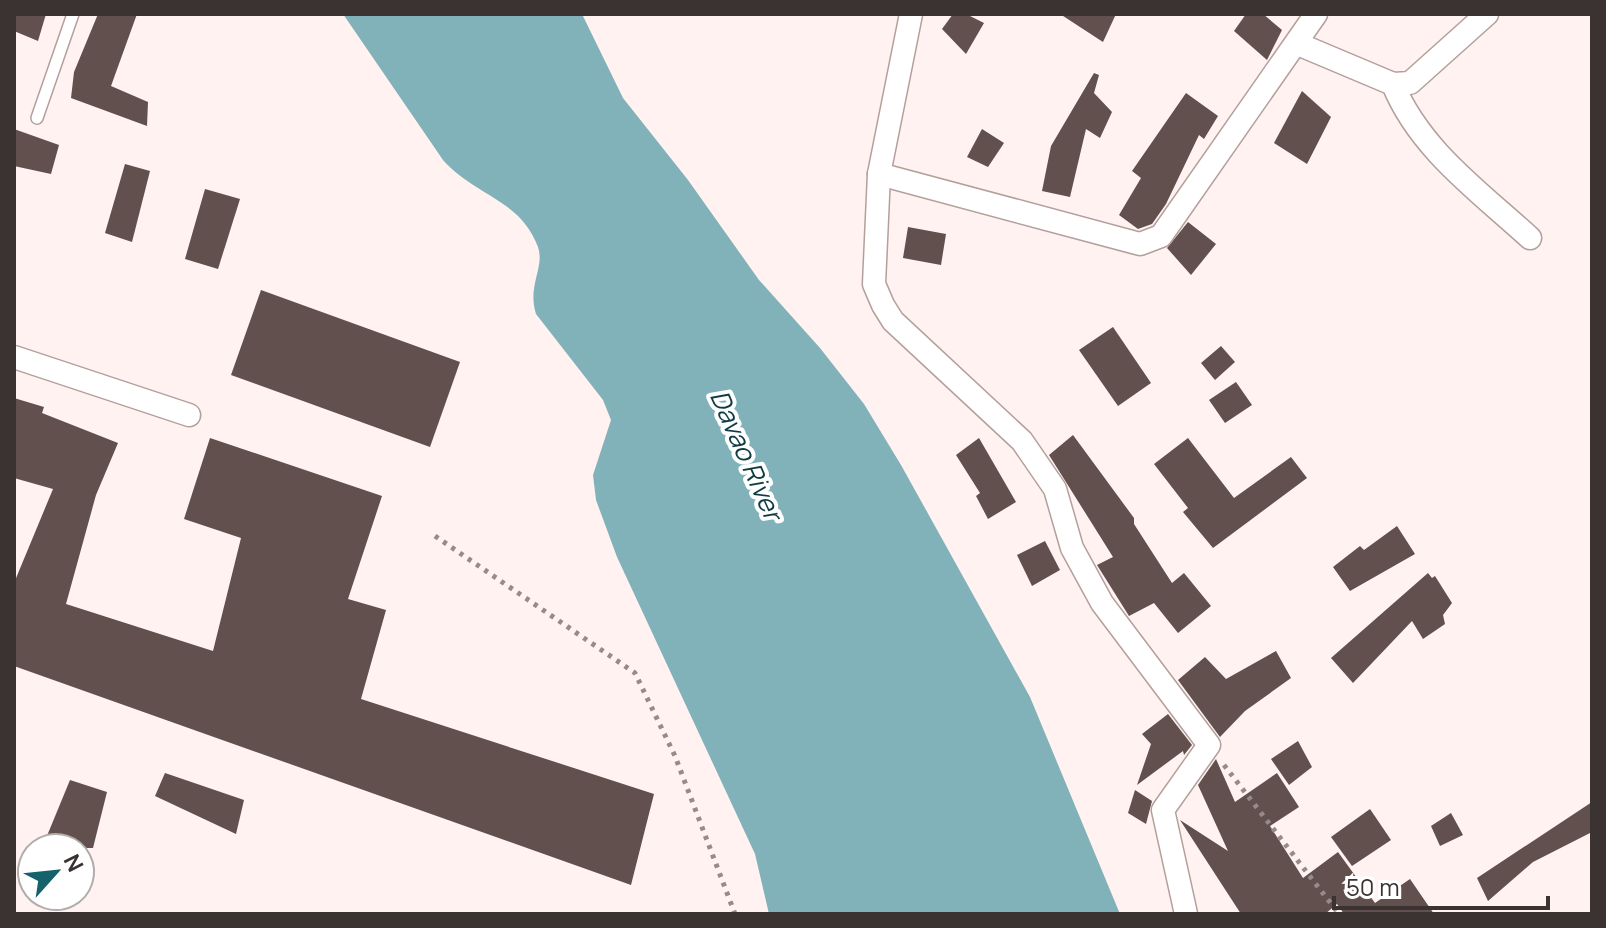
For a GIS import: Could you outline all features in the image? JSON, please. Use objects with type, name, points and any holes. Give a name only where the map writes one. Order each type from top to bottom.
[{"type":"street","points":[[911,14],[879,174],[874,284],[893,321],[1022,441],[1055,489],[1072,548],[1102,603],[1209,745],[1163,810],[1186,914]]},
{"type":"street","points":[[879,174],[1140,244],[1150,242],[1161,236],[1298,44],[1316,14]]},
{"type":"street","points":[[1298,44],[1393,84],[1410,83],[1487,14]]},
{"type":"street","points":[[1393,84],[1402,107],[1423,139],[1530,238]]},
{"type":"street","points":[[14,357],[189,415]]},
{"type":"lane","points":[[37,118],[73,14]]},
{"type":"path","points":[[435,536],[635,673],[675,756],[735,914]]},
{"type":"path","points":[[1209,745],[1339,914]]},
{"type":"water","name":"Davao River","points":[[343,14],[582,14],[623,98],[688,180],[759,280],[820,348],[864,404],[901,465],[1030,697],[1120,914],[769,914],[755,854],[617,557],[596,500],[593,475],[611,420],[603,400],[536,314],[534,294],[540,255],[538,247],[520,218],[443,160]]},
{"type":"building","points":[[14,14],[46,14],[38,41],[14,31]]},
{"type":"building","points":[[98,14],[137,14],[111,86],[148,102],[147,126],[71,98],[74,72]]},
{"type":"building","points":[[953,14],[966,14],[984,23],[966,54],[942,29]]},
{"type":"building","points":[[1060,14],[1116,14],[1103,42]]},
{"type":"building","points":[[1246,14],[1263,14],[1282,30],[1267,60],[1234,31]]},
{"type":"building","points":[[1094,73],[1099,75],[1094,93],[1112,112],[1100,138],[1086,129],[1070,197],[1042,191],[1051,146]]},
{"type":"building","points":[[1302,91],[1331,117],[1307,164],[1274,143]]},
{"type":"building","points":[[1186,93],[1218,116],[1204,139],[1199,135],[1166,204],[1152,224],[1138,229],[1119,215],[1141,178],[1132,171]]},
{"type":"building","points":[[14,129],[59,145],[51,174],[14,166]]},
{"type":"building","points":[[982,129],[1004,143],[988,167],[967,157]]},
{"type":"building","points":[[125,164],[150,171],[132,242],[105,233]]},
{"type":"building","points":[[205,189],[240,199],[218,269],[185,259]]},
{"type":"building","points":[[1188,222],[1216,244],[1191,275],[1167,248]]},
{"type":"building","points":[[908,227],[946,234],[941,265],[903,258]]},
{"type":"building","points":[[261,290],[460,362],[430,447],[231,375]]},
{"type":"building","points":[[1113,327],[1151,383],[1118,406],[1079,350]]},
{"type":"building","points":[[1221,346],[1235,362],[1215,380],[1201,363]]},
{"type":"building","points":[[1236,382],[1252,405],[1225,423],[1209,400]]},
{"type":"building","points":[[14,398],[44,407],[42,413],[118,443],[96,495],[66,604],[213,651],[241,538],[184,519],[210,438],[382,496],[348,599],[386,610],[361,699],[654,794],[631,885],[14,666],[14,583],[53,489],[14,478]]},
{"type":"building","points":[[1073,435],[1134,518],[1134,524],[1172,583],[1184,573],[1211,606],[1178,633],[1154,603],[1129,616],[1097,565],[1113,557],[1049,455]]},
{"type":"building","points":[[979,438],[1016,502],[988,519],[976,496],[980,493],[956,455]]},
{"type":"building","points":[[1188,438],[1234,498],[1291,457],[1307,478],[1213,548],[1183,512],[1188,508],[1154,464]]},
{"type":"building","points":[[1397,526],[1415,554],[1350,591],[1333,567],[1360,546],[1364,550]]},
{"type":"building","points":[[1045,541],[1060,570],[1032,586],[1017,555]]},
{"type":"building","points":[[1428,573],[1432,578],[1435,576],[1452,603],[1443,615],[1445,624],[1423,639],[1412,621],[1353,683],[1331,658]]},
{"type":"building","points":[[1276,651],[1291,678],[1245,711],[1220,737],[1178,680],[1205,657],[1226,679]]},
{"type":"building","points":[[1168,714],[1192,745],[1184,755],[1183,751],[1137,785],[1151,744],[1142,734]]},
{"type":"building","points":[[1298,741],[1312,767],[1289,785],[1271,759]]},
{"type":"building","points":[[1216,759],[1235,802],[1277,773],[1299,807],[1270,826],[1303,878],[1338,852],[1375,903],[1410,879],[1434,914],[1344,914],[1337,904],[1325,914],[1241,914],[1180,820],[1228,851],[1198,785]]},
{"type":"building","points":[[165,773],[244,800],[236,834],[155,796]]},
{"type":"building","points":[[70,780],[107,792],[96,836],[96,832],[49,832]]},
{"type":"building","points":[[1135,790],[1152,801],[1146,824],[1128,813]]},
{"type":"building","points":[[1592,802],[1592,832],[1533,862],[1488,901],[1477,878]]},
{"type":"building","points":[[1370,809],[1391,840],[1352,866],[1331,837]]},
{"type":"building","points":[[1451,813],[1463,835],[1440,846],[1431,826]]}]
